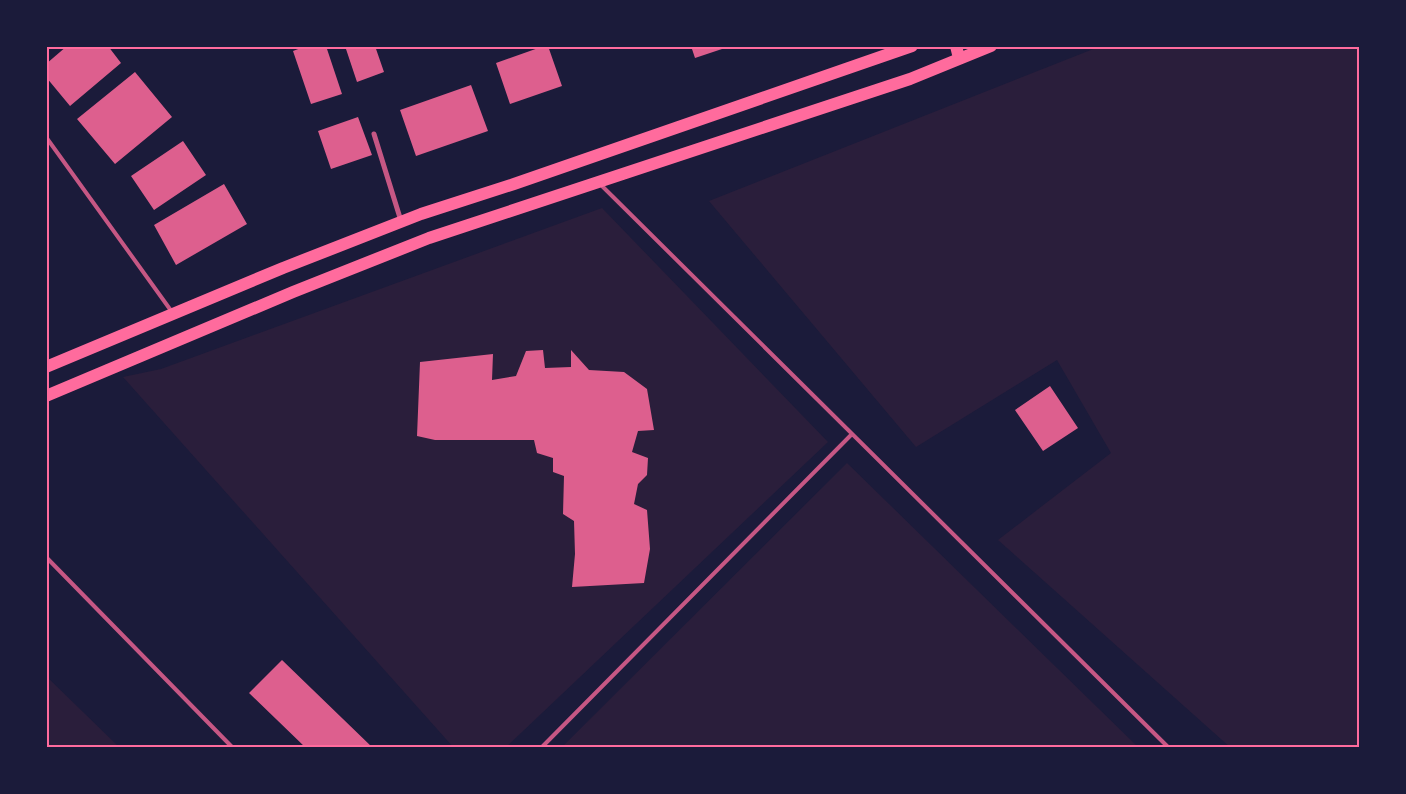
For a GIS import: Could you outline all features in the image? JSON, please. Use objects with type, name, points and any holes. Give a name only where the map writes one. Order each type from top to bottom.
[{"type":"main road","points":[[46,367],[283,268],[401,222],[912,46]]},
{"type":"main road","points":[[46,396],[292,292],[429,238],[910,79],[957,52],[991,46]]},
{"type":"street","points":[[374,134],[401,222]]},
{"type":"lane","points":[[46,137],[173,314]]},
{"type":"lane","points":[[599,183],[1169,748]]},
{"type":"lane","points":[[541,748],[852,434]]},
{"type":"lane","points":[[46,557],[233,748]]},
{"type":"shaded area","points":[[1101,46],[1360,46],[1360,748],[1231,748],[998,540],[1111,453],[1057,360],[916,447],[709,201]]},
{"type":"shaded area","points":[[602,208],[828,442],[505,748],[454,748],[123,377],[161,369]]},
{"type":"shaded area","points":[[847,463],[1139,748],[561,748]]},
{"type":"shaded area","points":[[46,676],[120,748],[46,748]]},
{"type":"building","points":[[67,46],[108,46],[121,63],[70,106],[46,77],[46,64]]},
{"type":"building","points":[[306,46],[326,46],[342,94],[311,104],[293,51]]},
{"type":"building","points":[[345,46],[375,46],[384,72],[357,82]]},
{"type":"building","points":[[548,46],[562,86],[510,104],[496,63]]},
{"type":"building","points":[[691,46],[728,46],[728,47],[695,58]]},
{"type":"building","points":[[135,72],[172,117],[115,164],[77,119]]},
{"type":"building","points":[[471,85],[488,131],[416,156],[400,110]]},
{"type":"building","points":[[358,117],[372,155],[331,169],[318,131]]},
{"type":"building","points":[[183,141],[206,175],[154,210],[131,176]]},
{"type":"building","points":[[224,184],[247,224],[176,265],[154,225]]},
{"type":"building","points":[[543,350],[545,368],[571,367],[571,350],[589,370],[624,372],[647,389],[654,430],[638,431],[632,452],[648,458],[647,475],[638,484],[634,504],[647,510],[650,549],[644,583],[572,587],[575,554],[574,521],[563,514],[564,476],[553,472],[553,458],[537,453],[534,440],[435,440],[417,436],[420,362],[493,354],[492,380],[516,376],[526,351]]},
{"type":"building","points":[[1050,386],[1078,428],[1043,451],[1015,410]]},
{"type":"building","points":[[282,660],[373,748],[306,748],[249,693]]}]
